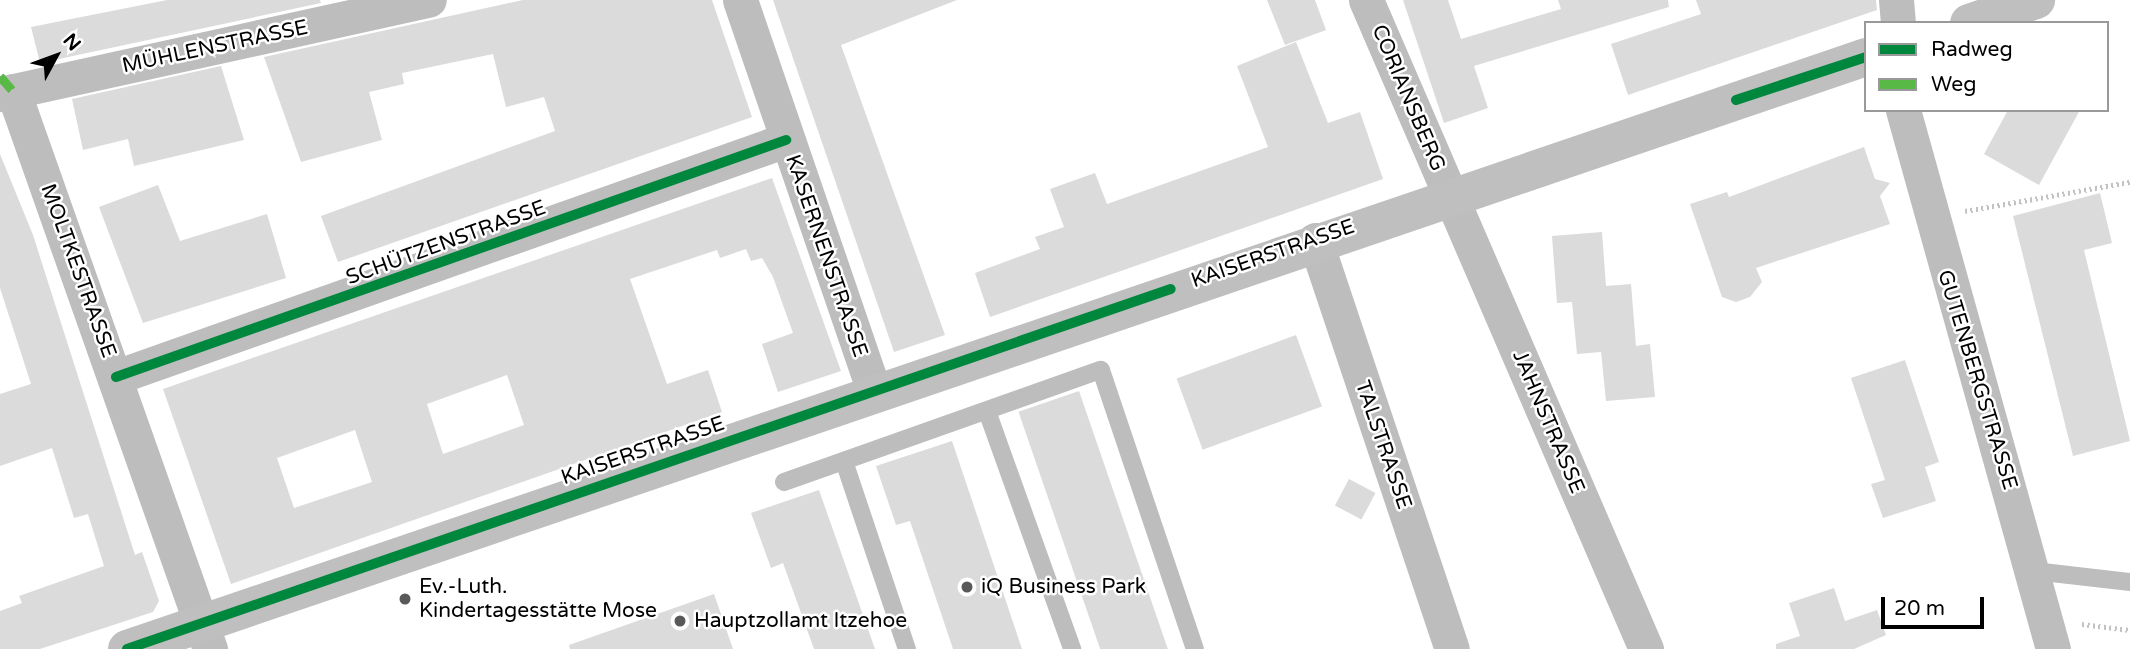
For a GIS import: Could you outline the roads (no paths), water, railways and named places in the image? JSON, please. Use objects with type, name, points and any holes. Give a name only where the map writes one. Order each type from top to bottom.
[{"type":"main road","points":[[1975,21],[2036,0]]},
{"type":"main road","name":"KAISERSTRASSE","points":[[127,649],[205,636],[874,392],[1315,240],[1864,58]]},
{"type":"street","name":"MÜHLENSTRASSE","points":[[7,93],[429,0]]},
{"type":"street","name":"KASERNENSTRASSE","points":[[740,0],[874,392]]},
{"type":"street","name":"CORIANSBERG","points":[[1366,0],[1449,195]]},
{"type":"street","points":[[1896,0],[1898,21]]},
{"type":"street","name":"MOLTKESTRASSE","points":[[7,93],[116,377],[205,636]]},
{"type":"street","name":"GUTENBERGSTRASSE","points":[[1904,112],[2050,634]]},
{"type":"street","name":"SCHÜTZENSTRASSE","points":[[116,377],[786,141]]},
{"type":"street","name":"JAHNSTRASSE","points":[[1449,195],[1646,649]]},
{"type":"street","name":"TALSTRASSE","points":[[1315,240],[1452,649]]},
{"type":"lane","points":[[783,482],[1101,370],[1195,649]]},
{"type":"lane","points":[[987,411],[1072,649]]},
{"type":"lane","points":[[844,461],[907,649]]},
{"type":"lane","points":[[2034,571],[2130,582]]},
{"type":"place","name":"iQ Business Park","points":[[967,587]]},
{"type":"place","name":"Ev.-Luth. Kindertagesstätte Mose","points":[[405,599]]},
{"type":"place","name":"Hauptzollamt Itzehoe","points":[[680,621]]}]
